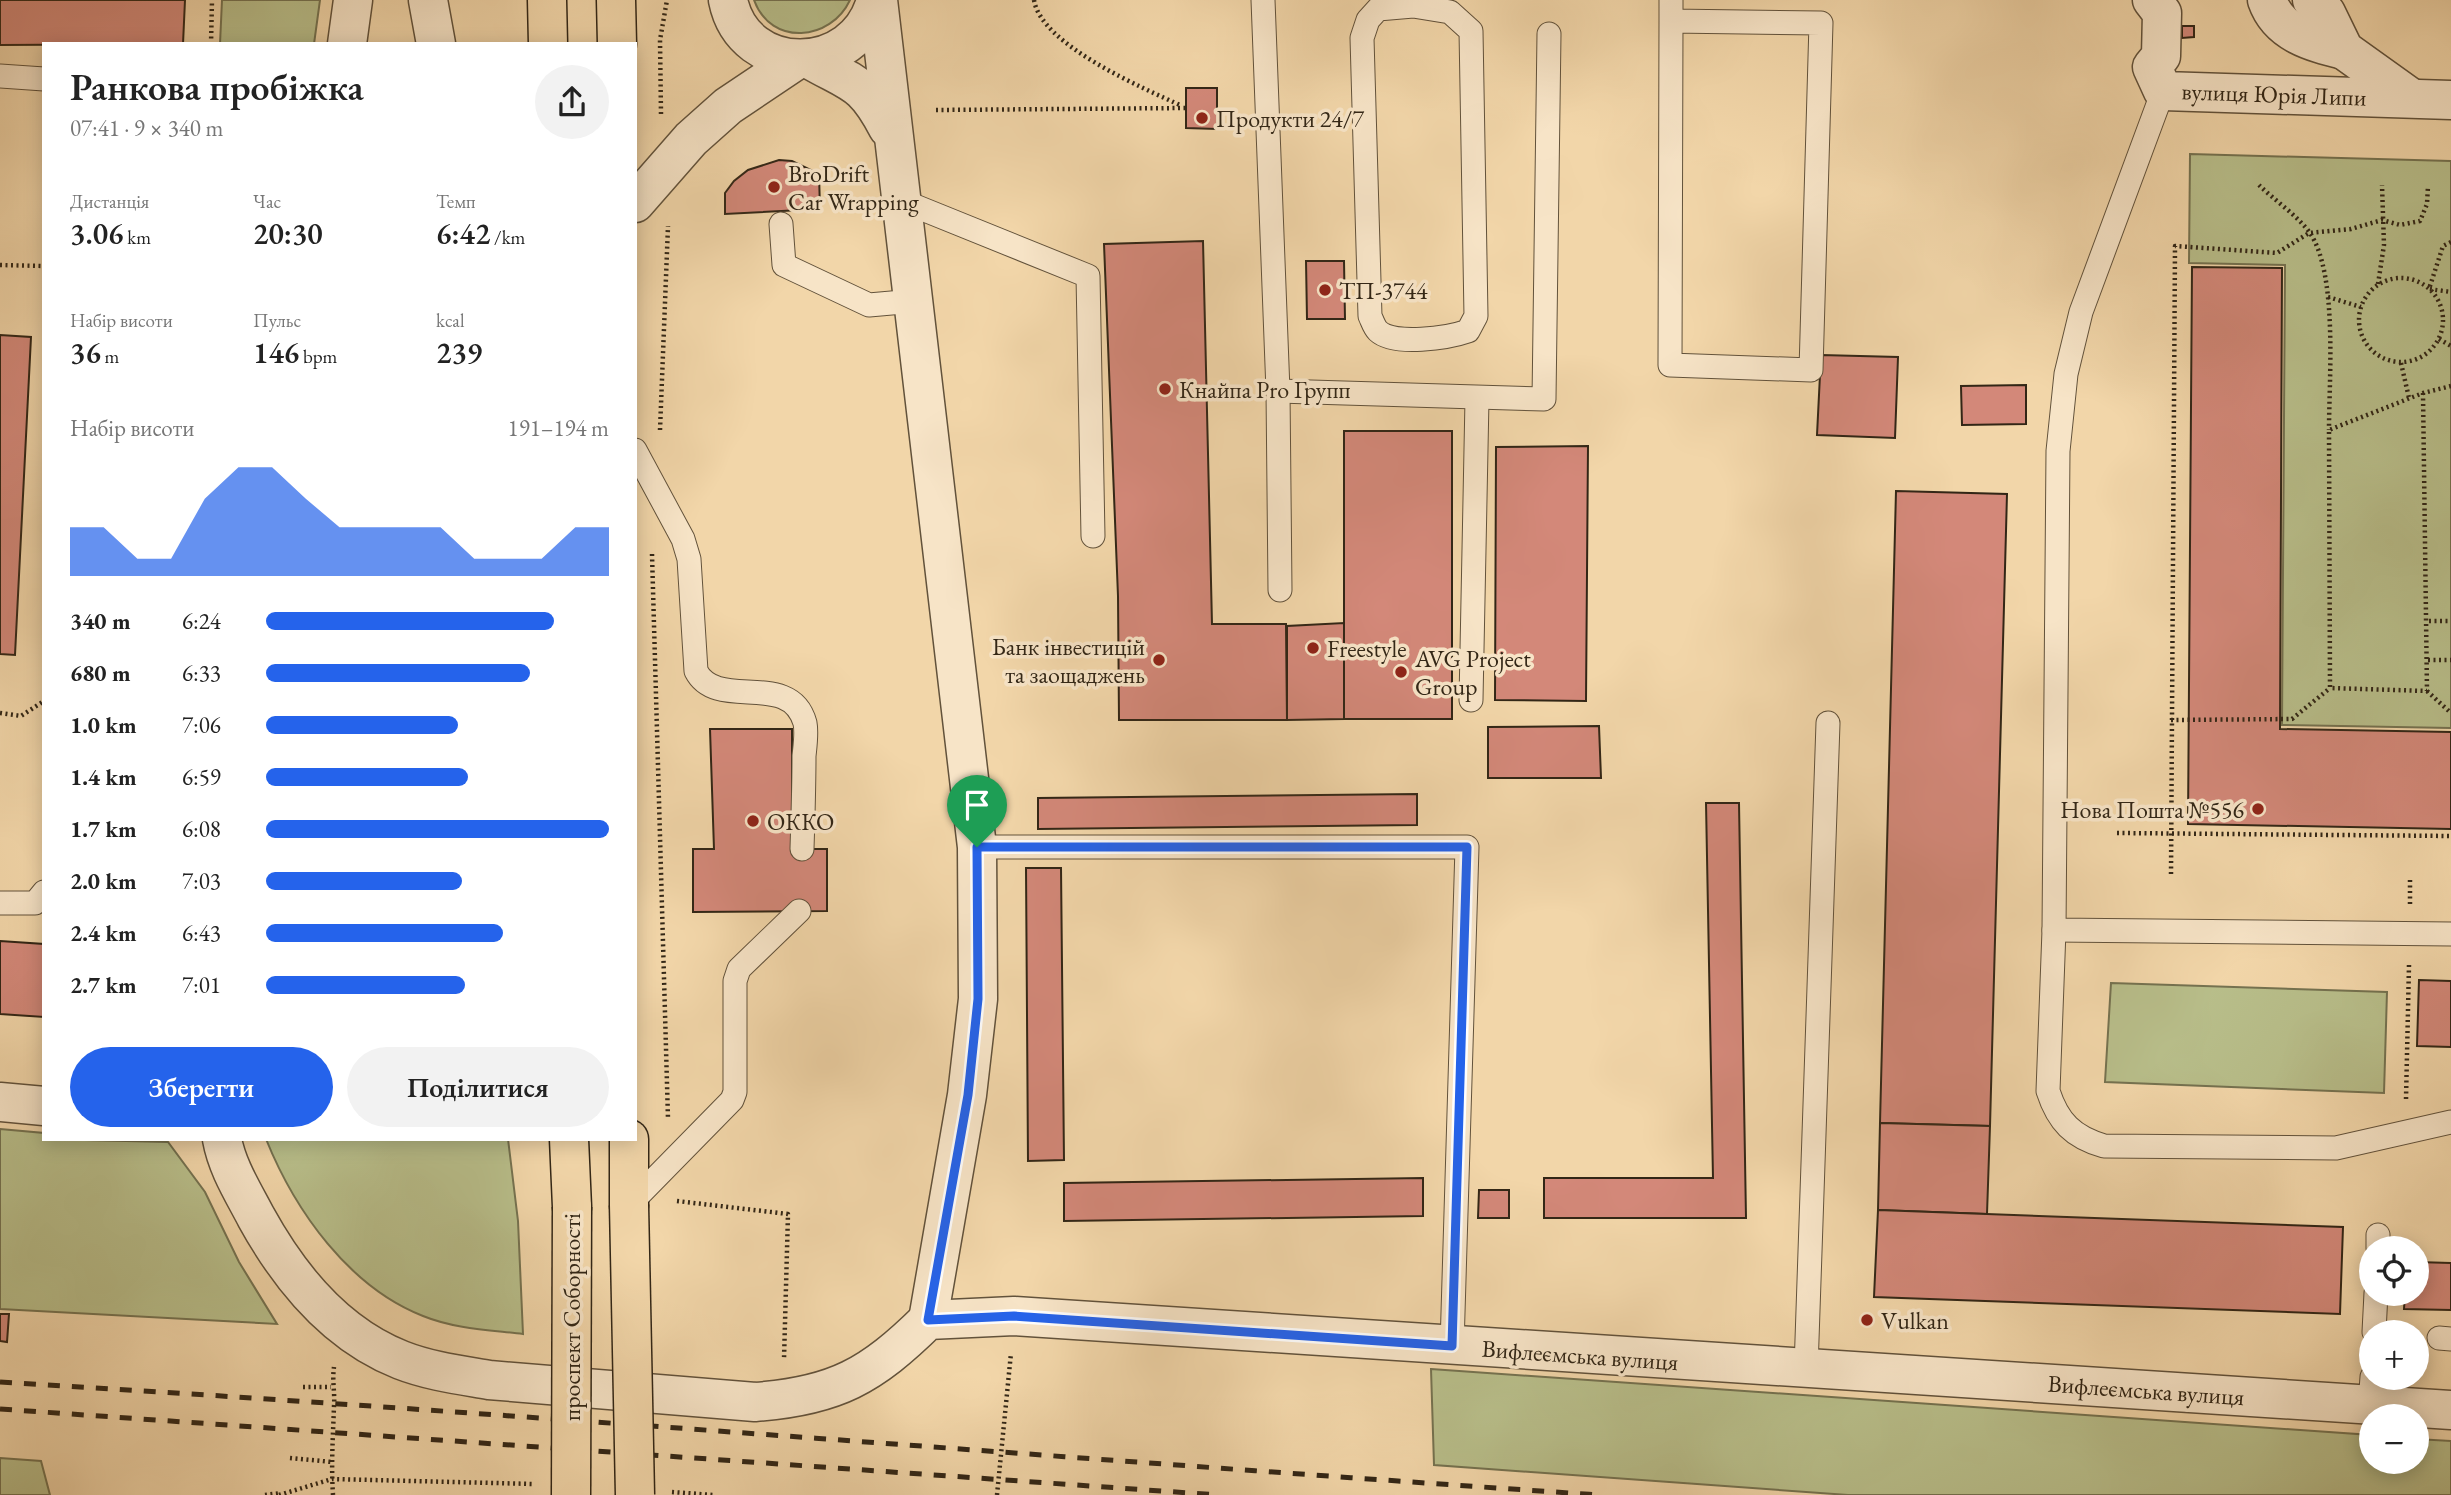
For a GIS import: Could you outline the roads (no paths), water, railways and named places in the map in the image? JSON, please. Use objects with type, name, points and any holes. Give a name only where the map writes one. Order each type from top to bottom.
[{"type":"highway","points":[[547,0],[548,42]]},
{"type":"highway","points":[[616,0],[617,42]]},
{"type":"highway","name":"проспект Соборності","points":[[554,1490],[572,1206],[569,1141]]},
{"type":"highway","points":[[629,1141],[629,1205],[647,1493]]},
{"type":"street","points":[[347,42],[353,0]]},
{"type":"street","points":[[428,0],[436,42]]},
{"type":"street","points":[[728,0],[740,28],[756,44],[776,55],[803,59],[862,88],[873,99],[893,136]]},
{"type":"street","points":[[652,212],[691,139],[728,106],[803,59],[829,54],[848,44],[863,28],[877,0]]},
{"type":"street","points":[[223,1141],[239,1184],[270,1242],[311,1297],[354,1336],[401,1360],[446,1373],[489,1380],[755,1402],[792,1399],[817,1395],[852,1381],[892,1356],[928,1320],[968,1095],[978,999],[977,847],[877,0]]},
{"type":"street","name":"вулиця Юрія Липи","points":[[2151,0],[2162,13],[2161,56],[2157,79],[2451,100]]},
{"type":"street","name":"вулиця Юрія Липи","points":[[2267,0],[2271,12],[2301,39],[2344,50],[2411,98]]},
{"type":"street","name":"вулиця Юрія Липи","points":[[2312,0],[2326,13],[2344,50]]},
{"type":"street","points":[[0,1102],[42,1106]]},
{"type":"street","name":"Вифлеємська вулиця","points":[[928,1320],[1014,1316],[1806,1369],[2371,1391],[2451,1410]]},
{"type":"lane","points":[[1263,0],[1278,391],[1280,590]]},
{"type":"lane","points":[[1413,3],[1450,12],[1471,31],[1476,316],[1468,331],[1449,338],[1391,338],[1377,330],[1370,316],[1362,38],[1368,20],[1378,9],[1413,3]]},
{"type":"lane","points":[[1671,11],[1821,23],[1811,370],[1670,365],[1671,11]]},
{"type":"lane","points":[[1278,391],[1544,399],[1549,34]]},
{"type":"lane","points":[[0,76],[42,79]]},
{"type":"lane","points":[[2157,79],[2081,312],[2066,374],[2058,451],[2054,930],[2048,1091],[2053,1107],[2066,1127],[2080,1139],[2104,1146],[2336,1148],[2451,1122]]},
{"type":"lane","points":[[900,200],[1088,276],[1093,536]]},
{"type":"lane","points":[[781,224],[784,265],[869,304],[914,302]]},
{"type":"lane","points":[[1471,700],[1477,399]]},
{"type":"lane","points":[[637,454],[683,539],[689,559],[696,671],[700,680],[716,688],[773,693],[788,699],[805,724],[802,849]]},
{"type":"lane","points":[[1806,1369],[1828,723]]},
{"type":"lane","points":[[977,847],[1467,847],[1452,1346]]},
{"type":"lane","points":[[0,903],[35,903],[42,894]]},
{"type":"lane","points":[[629,1205],[732,1100],[735,1092],[736,981],[739,969],[799,911]]},
{"type":"lane","points":[[2054,930],[2451,934]]},
{"type":"railway","points":[[0,1382],[400,1408],[1599,1495]]},
{"type":"railway","points":[[0,1409],[1218,1495]]},
{"type":"place","name":"Продукти 24/7","points":[[1202,118]]},
{"type":"place","name":"BroDrift Car Wrapping","points":[[774,187]]},
{"type":"place","name":"ТП-3744","points":[[1325,290]]},
{"type":"place","name":"Кнайпа Pro Групп","points":[[1165,389]]},
{"type":"place","name":"Freestyle","points":[[1313,648]]},
{"type":"place","name":"Банк інвестицій та заощаджень","points":[[1159,660]]},
{"type":"place","name":"AVG Project Group","points":[[1401,672]]},
{"type":"place","name":"Нова Пошта №556","points":[[2258,809]]},
{"type":"place","name":"ОККО","points":[[753,821]]},
{"type":"place","name":"Vulkan","points":[[1867,1320]]}]
